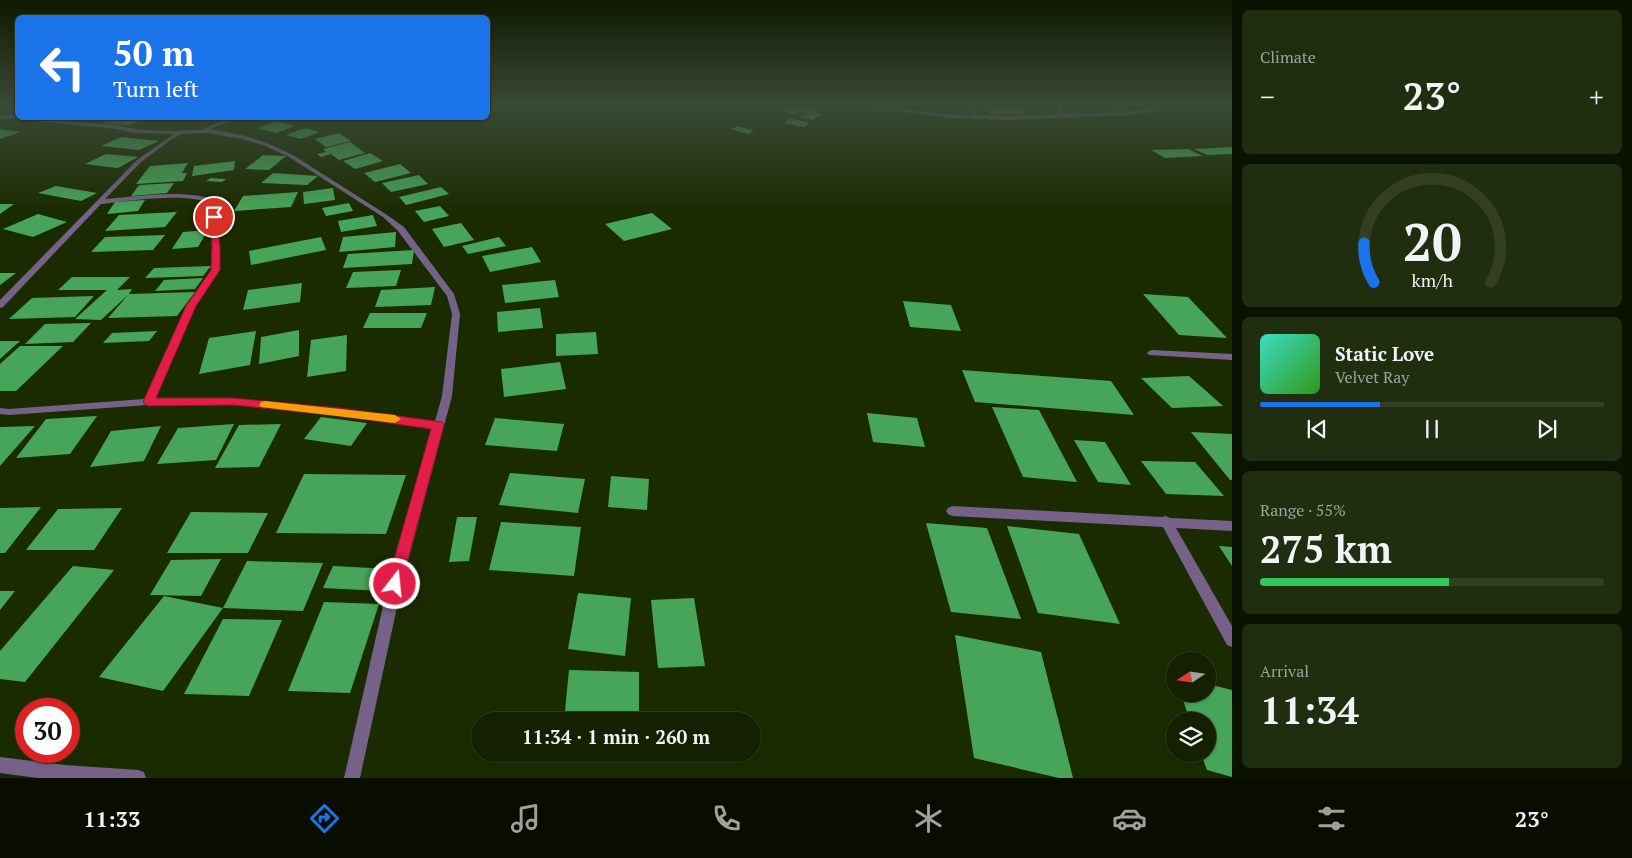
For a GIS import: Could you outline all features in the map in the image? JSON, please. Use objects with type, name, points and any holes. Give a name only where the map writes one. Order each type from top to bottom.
[{"type":"street","points":[[0,305],[31,270],[140,161],[168,139]]},
{"type":"street","points":[[248,139],[291,156],[385,216],[401,229],[442,282],[451,296],[456,314],[447,396],[395,584],[352,778]]},
{"type":"street","points":[[99,202],[172,196],[207,198],[212,202],[216,247],[215,270],[191,306],[148,402]]},
{"type":"street","points":[[1152,353],[1232,357]]},
{"type":"street","points":[[0,411],[148,402],[233,401],[340,412],[438,425]]},
{"type":"street","points":[[952,511],[1232,526]]},
{"type":"street","points":[[1166,521],[1232,640]]},
{"type":"street","points":[[0,765],[65,773],[138,778]]},
{"type":"building","points":[[116,139],[159,141],[139,150],[101,146]]},
{"type":"building","points":[[315,139],[348,139],[351,141],[326,147]]},
{"type":"building","points":[[350,142],[365,153],[339,160],[331,154],[321,157],[317,154],[326,152],[323,149]]},
{"type":"building","points":[[1232,147],[1232,154],[1207,155],[1194,149]]},
{"type":"building","points":[[1188,149],[1203,156],[1165,158],[1151,150]]},
{"type":"building","points":[[370,153],[383,161],[355,169],[343,161]]},
{"type":"building","points":[[106,154],[138,157],[118,168],[85,164]]},
{"type":"building","points":[[263,155],[286,156],[269,170],[245,169]]},
{"type":"building","points":[[235,161],[234,170],[192,176],[194,166]]},
{"type":"building","points":[[188,163],[182,173],[187,173],[183,181],[136,184],[150,166]]},
{"type":"building","points":[[400,164],[411,173],[375,182],[364,173]]},
{"type":"building","points":[[273,173],[318,176],[307,185],[261,183]]},
{"type":"building","points":[[419,175],[428,184],[391,192],[382,183]]},
{"type":"building","points":[[211,178],[226,179],[222,182],[206,181]]},
{"type":"building","points":[[174,183],[167,193],[131,196],[139,185]]},
{"type":"building","points":[[56,186],[97,193],[81,201],[38,193]]},
{"type":"building","points":[[441,187],[449,194],[406,205],[399,197]]},
{"type":"building","points":[[333,188],[335,200],[304,204],[303,192]]},
{"type":"building","points":[[298,192],[291,207],[234,211],[243,196]]},
{"type":"building","points":[[145,200],[138,211],[107,214],[115,202]]},
{"type":"building","points":[[349,203],[353,211],[326,216],[322,208]]},
{"type":"building","points":[[0,204],[14,204],[0,214]]},
{"type":"building","points":[[440,206],[449,216],[424,222],[415,211]]},
{"type":"building","points":[[177,212],[165,227],[105,231],[119,215]]},
{"type":"building","points":[[652,213],[672,229],[624,241],[605,224]]},
{"type":"building","points":[[38,214],[67,222],[33,237],[3,229]]},
{"type":"building","points":[[373,215],[377,226],[341,232],[338,221]]},
{"type":"building","points":[[461,223],[474,240],[444,247],[432,229]]},
{"type":"building","points":[[208,230],[198,247],[172,249],[183,232]]},
{"type":"building","points":[[396,232],[395,247],[339,252],[343,237]]},
{"type":"building","points":[[165,235],[153,250],[91,252],[105,237]]},
{"type":"building","points":[[321,237],[326,250],[251,265],[249,251]]},
{"type":"building","points":[[499,237],[506,246],[468,254],[462,246]]},
{"type":"building","points":[[532,247],[541,262],[490,272],[482,256]]},
{"type":"building","points":[[414,250],[412,264],[343,268],[348,254]]},
{"type":"building","points":[[211,266],[203,276],[145,278],[154,268]]},
{"type":"building","points":[[401,270],[396,286],[346,288],[353,272]]},
{"type":"building","points":[[0,273],[16,273],[0,285]]},
{"type":"building","points":[[72,277],[130,277],[117,290],[132,289],[129,294],[195,292],[177,316],[108,318],[128,295],[101,320],[75,319],[107,290],[58,290]]},
{"type":"building","points":[[203,278],[195,289],[155,291],[164,280]]},
{"type":"building","points":[[555,280],[559,297],[505,303],[502,285]]},
{"type":"building","points":[[302,283],[300,302],[243,310],[248,290]]},
{"type":"building","points":[[435,287],[431,305],[375,307],[381,290]]},
{"type":"building","points":[[1143,294],[1188,297],[1227,338],[1179,335]]},
{"type":"building","points":[[94,296],[75,317],[9,319],[32,298]]},
{"type":"building","points":[[903,301],[951,305],[961,331],[910,327]]},
{"type":"building","points":[[540,308],[543,328],[498,332],[497,312]]},
{"type":"building","points":[[370,313],[427,313],[421,328],[363,328]]},
{"type":"building","points":[[91,323],[73,342],[25,344],[45,324]]},
{"type":"building","points":[[299,330],[299,356],[259,364],[261,337]]},
{"type":"building","points":[[157,331],[149,341],[103,343],[112,333]]},
{"type":"building","points":[[256,331],[250,365],[199,374],[209,338]]},
{"type":"building","points":[[596,332],[598,354],[556,356],[556,334]]},
{"type":"building","points":[[347,335],[346,371],[307,377],[311,340]]},
{"type":"building","points":[[0,341],[20,341],[0,359]]},
{"type":"building","points":[[20,346],[63,346],[16,391],[0,391],[0,364]]},
{"type":"building","points":[[560,362],[566,389],[504,397],[501,369]]},
{"type":"building","points":[[962,370],[1111,381],[1134,415],[975,402]]},
{"type":"building","points":[[1189,376],[1223,406],[1172,408],[1141,378]]},
{"type":"building","points":[[992,407],[1039,410],[1077,482],[1023,477]]},
{"type":"building","points":[[867,413],[917,418],[925,447],[873,442]]},
{"type":"building","points":[[97,416],[70,454],[16,458],[46,419]]},
{"type":"building","points":[[321,417],[367,423],[351,446],[304,439]]},
{"type":"building","points":[[495,418],[564,424],[557,451],[485,445]]},
{"type":"building","points":[[234,424],[216,460],[157,464],[178,428]]},
{"type":"building","points":[[281,424],[259,467],[215,468],[239,425]]},
{"type":"building","points":[[35,426],[0,466],[0,427]]},
{"type":"building","points":[[161,426],[144,461],[90,467],[111,431]]},
{"type":"building","points":[[1191,432],[1232,434],[1232,480],[1230,480]]},
{"type":"building","points":[[1074,440],[1105,442],[1131,485],[1098,482]]},
{"type":"building","points":[[1141,461],[1195,462],[1224,496],[1166,494]]},
{"type":"building","points":[[510,473],[585,479],[578,513],[499,505]]},
{"type":"building","points":[[304,474],[406,475],[386,534],[276,533]]},
{"type":"building","points":[[611,476],[649,479],[647,510],[608,507]]},
{"type":"building","points":[[41,507],[5,553],[0,553],[0,508]]},
{"type":"building","points":[[122,508],[94,550],[26,550],[58,509]]},
{"type":"building","points":[[191,512],[268,513],[248,553],[167,553]]},
{"type":"building","points":[[457,517],[477,517],[469,561],[449,562]]},
{"type":"building","points":[[501,522],[581,527],[574,576],[489,570]]},
{"type":"building","points":[[926,523],[987,528],[1021,619],[951,612]]},
{"type":"building","points":[[1007,526],[1079,534],[1120,624],[1038,613]]},
{"type":"building","points":[[1219,546],[1232,547],[1232,566]]},
{"type":"building","points":[[221,559],[201,596],[150,595],[171,560]]},
{"type":"building","points":[[247,561],[323,563],[303,611],[223,608]]},
{"type":"building","points":[[73,566],[114,570],[25,682],[0,679],[0,651]]},
{"type":"building","points":[[333,566],[391,569],[383,591],[323,588]]},
{"type":"building","points":[[0,591],[15,591],[0,610]]},
{"type":"building","points":[[578,593],[631,598],[625,656],[568,649]]},
{"type":"building","points":[[164,596],[223,608],[163,691],[99,677]]},
{"type":"building","points":[[694,598],[705,666],[658,668],[651,600]]},
{"type":"building","points":[[324,602],[379,604],[350,693],[288,691]]},
{"type":"building","points":[[223,619],[282,620],[249,696],[184,694]]},
{"type":"building","points":[[955,635],[1041,652],[1073,778],[1059,778],[974,758]]},
{"type":"building","points":[[569,670],[639,672],[639,712],[565,712]]},
{"type":"building","points":[[1216,686],[1232,690],[1232,777],[1207,770],[1204,762],[1216,762],[1216,712],[1187,712],[1184,702],[1216,702]]},
{"type":"slow traffic","points":[[265,405],[395,419]]},
{"type":"route","points":[[214,217],[215,270],[191,306],[148,402],[233,401],[340,412],[438,425],[395,584]]}]
